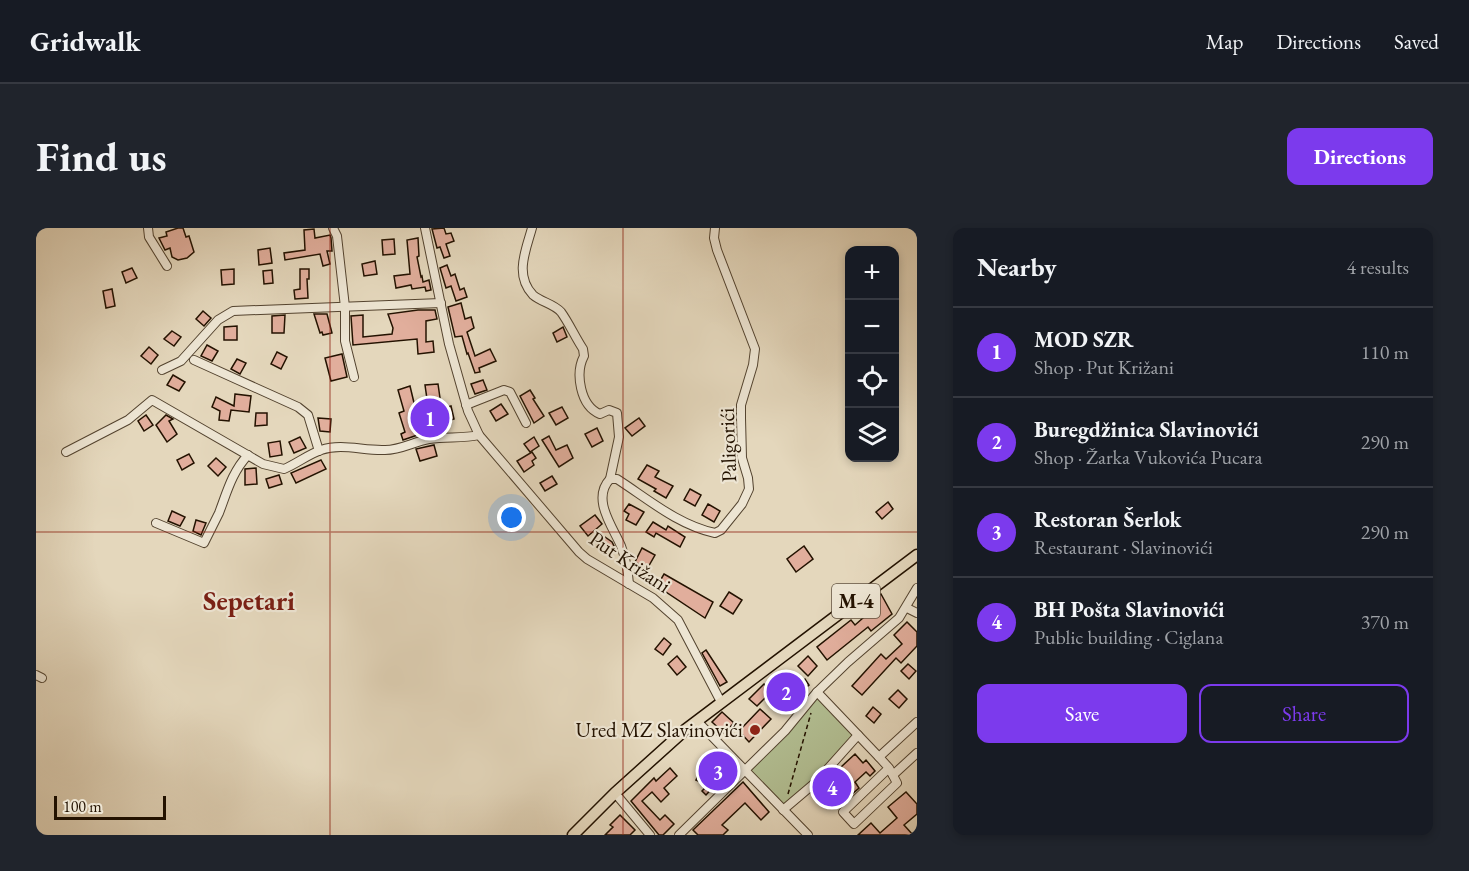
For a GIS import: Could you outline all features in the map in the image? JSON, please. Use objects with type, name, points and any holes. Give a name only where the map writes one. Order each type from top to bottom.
[{"type":"main road","name":"M-4","points":[[573,835],[615,793],[697,721],[917,555]]},
{"type":"street","points":[[148,228],[149,237],[167,266]]},
{"type":"street","points":[[333,228],[337,236],[345,307],[345,340],[354,377]]},
{"type":"street","name":"Put Križani","points":[[425,228],[449,344],[466,405],[479,435],[579,552],[653,598],[678,620],[721,702]]},
{"type":"street","points":[[532,228],[522,271],[525,282],[533,295],[560,311],[583,349],[580,380],[586,402],[592,411],[600,414],[609,410],[617,413],[619,436],[609,479],[604,490],[604,513],[622,549],[628,569],[629,584]]},
{"type":"street","name":"Paligorići","points":[[609,479],[617,479],[671,515],[715,533],[721,530],[735,513],[748,489],[748,478],[742,458],[741,405],[753,365],[755,349],[717,250],[714,238],[715,228]]},
{"type":"street","points":[[162,370],[181,360],[218,320],[233,311],[441,303]]},
{"type":"street","points":[[194,360],[298,407],[308,415],[319,451]]},
{"type":"street","points":[[466,405],[504,390],[510,392],[526,423]]},
{"type":"street","points":[[66,452],[128,420],[152,400],[264,464],[284,470],[319,451],[341,446],[363,449],[399,449],[427,439],[441,437],[464,439],[479,435]]},
{"type":"street","points":[[156,522],[204,543],[219,513],[228,485],[239,465],[248,455]]},
{"type":"street","points":[[680,835],[745,768],[785,731],[817,693],[899,618],[917,588]]},
{"type":"street","points":[[907,608],[917,613]]},
{"type":"street","points":[[817,693],[879,757],[891,771],[897,783],[854,824],[843,812],[891,771],[917,753]]},
{"type":"street","points":[[697,721],[808,835]]},
{"type":"street","points":[[879,757],[917,722]]},
{"type":"street","points":[[783,810],[816,782],[858,735]]},
{"type":"street","points":[[615,793],[650,835]]},
{"type":"path","points":[[783,810],[811,714]]},
{"type":"green space","points":[[817,692],[858,735],[783,810],[745,769]]},
{"type":"building","points":[[183,228],[186,237],[189,236],[194,252],[187,258],[178,260],[172,257],[170,248],[165,250],[159,238],[167,236],[166,232]]},
{"type":"building","points":[[444,228],[446,234],[451,233],[454,241],[446,244],[450,256],[444,258],[440,247],[437,248],[432,229]]},
{"type":"building","points":[[314,229],[315,238],[330,235],[332,251],[327,251],[330,264],[323,266],[320,254],[285,260],[284,253],[305,250],[304,230]]},
{"type":"building","points":[[418,238],[419,256],[417,257],[421,277],[423,282],[429,280],[431,290],[426,291],[425,287],[412,289],[411,285],[396,288],[394,276],[410,274],[407,240]]},
{"type":"building","points":[[394,239],[395,254],[383,255],[382,240]]},
{"type":"building","points":[[270,248],[272,263],[259,265],[258,250]]},
{"type":"building","points":[[375,261],[377,274],[364,276],[362,264]]},
{"type":"building","points":[[447,265],[451,276],[455,274],[460,290],[464,288],[467,297],[456,301],[451,286],[446,288],[440,268]]},
{"type":"building","points":[[132,268],[137,278],[126,283],[122,272]]},
{"type":"building","points":[[234,269],[234,284],[222,285],[221,270]]},
{"type":"building","points":[[300,269],[309,269],[308,298],[295,299],[294,290],[300,289]]},
{"type":"building","points":[[272,270],[273,283],[264,284],[263,271]]},
{"type":"building","points":[[112,289],[115,306],[106,308],[103,291]]},
{"type":"building","points":[[461,303],[465,319],[471,317],[474,328],[467,332],[475,356],[490,349],[496,361],[479,368],[480,372],[475,373],[462,336],[455,337],[448,307]]},
{"type":"building","points":[[435,310],[437,319],[426,321],[426,342],[433,341],[434,352],[418,354],[417,339],[353,345],[351,316],[363,315],[363,337],[392,334],[393,328],[388,314]]},
{"type":"building","points":[[203,311],[211,318],[204,326],[196,319]]},
{"type":"building","points":[[314,314],[327,314],[332,333],[323,335],[322,332],[320,333]]},
{"type":"building","points":[[285,315],[284,333],[272,333],[272,316]]},
{"type":"building","points":[[237,326],[237,340],[224,340],[224,327]]},
{"type":"building","points":[[563,327],[567,337],[557,342],[553,333]]},
{"type":"building","points":[[172,331],[181,337],[174,346],[164,339]]},
{"type":"building","points":[[207,345],[218,351],[212,361],[201,356]]},
{"type":"building","points":[[149,347],[158,355],[151,364],[141,356]]},
{"type":"building","points":[[277,352],[287,357],[281,369],[271,364]]},
{"type":"building","points":[[342,354],[347,377],[331,381],[325,358]]},
{"type":"building","points":[[237,359],[246,363],[240,374],[231,369]]},
{"type":"building","points":[[173,375],[185,382],[179,391],[167,385]]},
{"type":"building","points":[[483,380],[487,390],[475,394],[471,384]]},
{"type":"building","points":[[438,384],[440,398],[427,399],[425,385]]},
{"type":"building","points":[[410,386],[415,407],[429,404],[431,412],[451,406],[454,419],[434,425],[435,429],[403,440],[401,434],[405,432],[399,413],[404,411],[398,390]]},
{"type":"building","points":[[530,390],[544,416],[534,423],[520,396]]},
{"type":"building","points":[[235,394],[251,396],[249,412],[231,410],[229,421],[219,420],[220,411],[212,407],[216,397],[234,406]]},
{"type":"building","points":[[501,404],[508,414],[496,421],[490,411]]},
{"type":"building","points":[[562,407],[568,418],[556,425],[549,413]]},
{"type":"building","points":[[256,413],[267,413],[267,425],[255,426]]},
{"type":"building","points":[[146,415],[153,425],[144,431],[138,421]]},
{"type":"building","points":[[166,415],[173,419],[169,421],[177,434],[167,442],[156,425]]},
{"type":"building","points":[[318,418],[331,419],[330,432],[320,431]]},
{"type":"building","points":[[639,418],[645,426],[632,436],[625,428]]},
{"type":"building","points":[[597,428],[603,441],[592,447],[585,434]]},
{"type":"building","points":[[549,436],[556,450],[567,445],[573,458],[559,467],[542,440]]},
{"type":"building","points":[[300,437],[306,448],[294,453],[289,442]]},
{"type":"building","points":[[534,437],[539,446],[530,452],[524,444]]},
{"type":"building","points":[[280,441],[282,455],[270,457],[268,443]]},
{"type":"building","points":[[434,445],[437,456],[420,461],[416,449]]},
{"type":"building","points":[[532,452],[536,458],[532,461],[534,465],[524,472],[517,461]]},
{"type":"building","points":[[189,454],[194,463],[182,470],[177,460]]},
{"type":"building","points":[[216,458],[226,467],[218,476],[208,466]]},
{"type":"building","points":[[321,460],[326,469],[296,483],[291,473]]},
{"type":"building","points":[[647,465],[659,471],[655,477],[673,486],[666,498],[654,491],[656,489],[638,479]]},
{"type":"building","points":[[256,468],[257,484],[245,485],[245,469]]},
{"type":"building","points":[[279,475],[282,484],[269,488],[266,479]]},
{"type":"building","points":[[552,476],[557,484],[545,491],[540,483]]},
{"type":"building","points":[[690,489],[701,495],[695,506],[684,500]]},
{"type":"building","points":[[888,502],[893,509],[882,519],[876,512]]},
{"type":"building","points":[[629,504],[644,512],[636,525],[626,520],[629,514],[624,511]]},
{"type":"building","points":[[708,504],[720,511],[714,522],[702,515]]},
{"type":"building","points":[[172,511],[185,517],[180,526],[168,521]]},
{"type":"building","points":[[595,515],[602,524],[588,536],[580,526]]},
{"type":"building","points":[[196,520],[206,523],[201,535],[193,531]]},
{"type":"building","points":[[653,522],[666,530],[668,526],[685,537],[680,547],[656,533],[654,537],[646,532]]},
{"type":"building","points":[[605,537],[614,546],[608,554],[597,547]]},
{"type":"building","points":[[804,546],[813,559],[796,572],[787,559]]},
{"type":"building","points":[[642,548],[655,555],[647,569],[635,562]]},
{"type":"building","points":[[664,574],[713,602],[705,618],[657,586]]},
{"type":"building","points":[[729,592],[742,600],[733,614],[720,606]]},
{"type":"building","points":[[881,594],[892,614],[871,631],[868,627],[827,660],[817,647],[851,620],[855,625],[872,610],[868,603]]},
{"type":"building","points":[[907,622],[917,632],[917,646],[901,663],[896,658],[862,695],[852,686],[881,654],[886,659],[902,644],[894,635]]},
{"type":"building","points":[[664,638],[671,644],[663,655],[655,649]]},
{"type":"building","points":[[706,650],[727,682],[720,686],[702,653]]},
{"type":"building","points":[[677,656],[686,667],[677,675],[668,664]]},
{"type":"building","points":[[808,656],[817,666],[808,676],[798,666]]},
{"type":"building","points":[[908,664],[916,671],[909,679],[901,671]]},
{"type":"building","points":[[785,678],[795,687],[805,679],[809,685],[803,690],[801,688],[786,704],[773,691]]},
{"type":"building","points":[[764,684],[771,692],[757,706],[749,699]]},
{"type":"building","points":[[898,690],[907,699],[899,708],[889,699]]},
{"type":"building","points":[[873,707],[881,714],[874,723],[866,716]]},
{"type":"building","points":[[760,709],[771,719],[749,742],[739,731]]},
{"type":"building","points":[[722,712],[734,723],[724,733],[712,722]]},
{"type":"building","points":[[855,754],[863,763],[866,760],[875,771],[870,776],[866,772],[855,782],[859,788],[843,802],[824,784],[830,779],[834,782],[839,778],[844,771],[841,767]]},
{"type":"building","points":[[719,760],[729,770],[706,795],[702,791],[708,785],[696,780],[700,771],[706,773]]},
{"type":"building","points":[[670,768],[677,776],[664,788],[669,794],[661,802],[652,792],[642,801],[660,820],[665,815],[674,824],[663,835],[659,835],[631,801],[654,778],[656,781]]},
{"type":"building","points":[[743,782],[769,812],[761,820],[745,803],[722,825],[728,830],[723,835],[698,835],[693,830]]},
{"type":"building","points":[[906,792],[917,804],[917,814],[904,825],[913,835],[858,835],[871,823],[880,833],[897,818],[888,807]]},
{"type":"building","points":[[620,815],[635,830],[630,835],[605,835],[613,827],[610,825]]},
{"type":"place","name":"MOD SZR","points":[[430,418]]},
{"type":"place","name":"Buregdžinica Slavinovići","points":[[786,692]]},
{"type":"place","name":"Ured MZ Slavinovići","points":[[755,730]]},
{"type":"place","name":"Restoran Šerlok","points":[[718,771]]},
{"type":"place","name":"BH Pošta Slavinovići","points":[[832,787]]},
{"type":"district","name":"Sepetari","points":[[249,601]]}]
